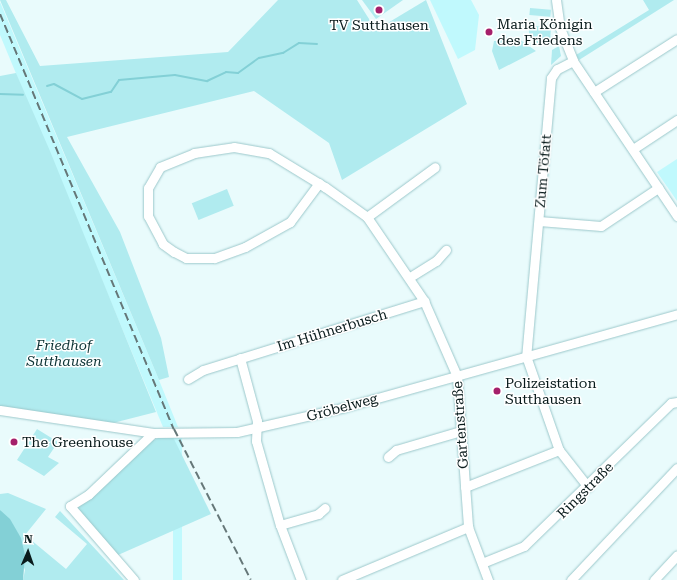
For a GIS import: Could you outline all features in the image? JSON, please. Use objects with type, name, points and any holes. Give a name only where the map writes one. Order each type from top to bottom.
[{"type":"street","points":[[556,0],[560,28],[573,61],[677,216]]},
{"type":"street","points":[[594,92],[677,39]]},
{"type":"street","name":"Zum Töfatt","points":[[526,356],[551,78],[556,69],[573,61]]},
{"type":"street","points":[[633,149],[677,120]]},
{"type":"street","name":"Gartenstraße","points":[[319,183],[290,222],[245,247],[214,258],[186,258],[174,252],[163,244],[148,216],[148,188],[160,167],[173,159],[207,150],[234,147],[269,153],[319,183],[367,217],[410,277],[424,301],[457,376],[468,527],[488,580]]},
{"type":"street","points":[[367,217],[435,167]]},
{"type":"street","points":[[539,221],[601,226],[658,188]]},
{"type":"street","points":[[410,277],[436,261],[446,250]]},
{"type":"street","name":"Im Hühnerbusch","points":[[188,380],[203,370],[424,301]]},
{"type":"street","name":"Gröbelweg","points":[[0,410],[153,433],[225,434],[257,429],[457,376],[677,314]]},
{"type":"street","points":[[526,356],[559,450],[588,487]]},
{"type":"street","points":[[240,358],[257,429],[256,441],[280,525],[301,580]]},
{"type":"street","name":"Ringstraße","points":[[482,563],[524,546],[588,487],[671,402],[677,402]]},
{"type":"street","points":[[388,457],[396,450],[461,431]]},
{"type":"street","points":[[134,580],[70,506],[89,494],[153,433]]},
{"type":"street","points":[[465,486],[559,450]]},
{"type":"street","points":[[571,580],[677,468]]},
{"type":"street","points":[[280,525],[318,514],[325,508]]},
{"type":"street","points":[[342,580],[468,527]]},
{"type":"street","points":[[654,580],[677,555]]},
{"type":"shaded area","points":[[430,0],[471,0],[479,15],[475,50],[458,59]]},
{"type":"shaded area","points":[[0,2],[178,427],[163,427],[0,35]]},
{"type":"shaded area","points":[[677,159],[677,201],[657,172]]},
{"type":"shaded area","points":[[173,437],[182,437],[182,580],[173,580]]},
{"type":"shaded area","points":[[0,510],[10,519],[21,538],[25,555],[23,580],[0,580]]},
{"type":"green space","points":[[0,0],[6,0],[40,66],[228,52],[278,0],[357,0],[376,30],[426,0],[467,104],[342,180],[329,143],[254,91],[67,137],[120,232],[161,338],[169,377],[159,380]]},
{"type":"green space","name":"TV Sutthausen","points":[[362,0],[403,0],[376,19]]},
{"type":"green space","points":[[643,0],[674,0],[579,60],[576,55],[649,10]]},
{"type":"green space","points":[[530,8],[551,10],[550,17],[529,15]]},
{"type":"green space","points":[[528,25],[551,28],[550,42],[543,46],[530,39]]},
{"type":"green space","points":[[502,37],[519,39],[536,51],[499,70],[492,51],[494,41],[501,41]]},
{"type":"green space","points":[[559,46],[561,56],[551,65],[552,50]]},
{"type":"green space","name":"Friedhof Sutthausen","points":[[16,73],[50,151],[156,412],[109,424],[0,408],[0,76]]},
{"type":"green space","points":[[227,189],[234,206],[199,220],[192,203]]},
{"type":"green space","points":[[37,429],[58,442],[48,457],[59,463],[44,476],[17,460]]},
{"type":"green space","points":[[163,436],[173,437],[211,514],[118,555],[76,507],[149,442]]},
{"type":"green space","points":[[8,493],[46,509],[25,535],[66,569],[87,544],[55,517],[60,511],[124,580],[23,580],[25,570],[0,510],[0,494]]},
{"type":"waterway","points":[[47,86],[54,84],[82,99],[111,92],[119,80],[175,75],[207,81],[226,72],[238,73],[259,58],[283,53],[299,43],[317,44]]},
{"type":"waterway","points":[[0,94],[23,95]]},
{"type":"railway","points":[[0,14],[174,429],[251,580]]},
{"type":"place","name":"TV Sutthausen","points":[[379,10]]},
{"type":"place","name":"Maria Königin des Friedens","points":[[489,32]]},
{"type":"place","name":"Polizeistation Sutthausen","points":[[497,391]]},
{"type":"place","name":"The Greenhouse","points":[[14,442]]}]
